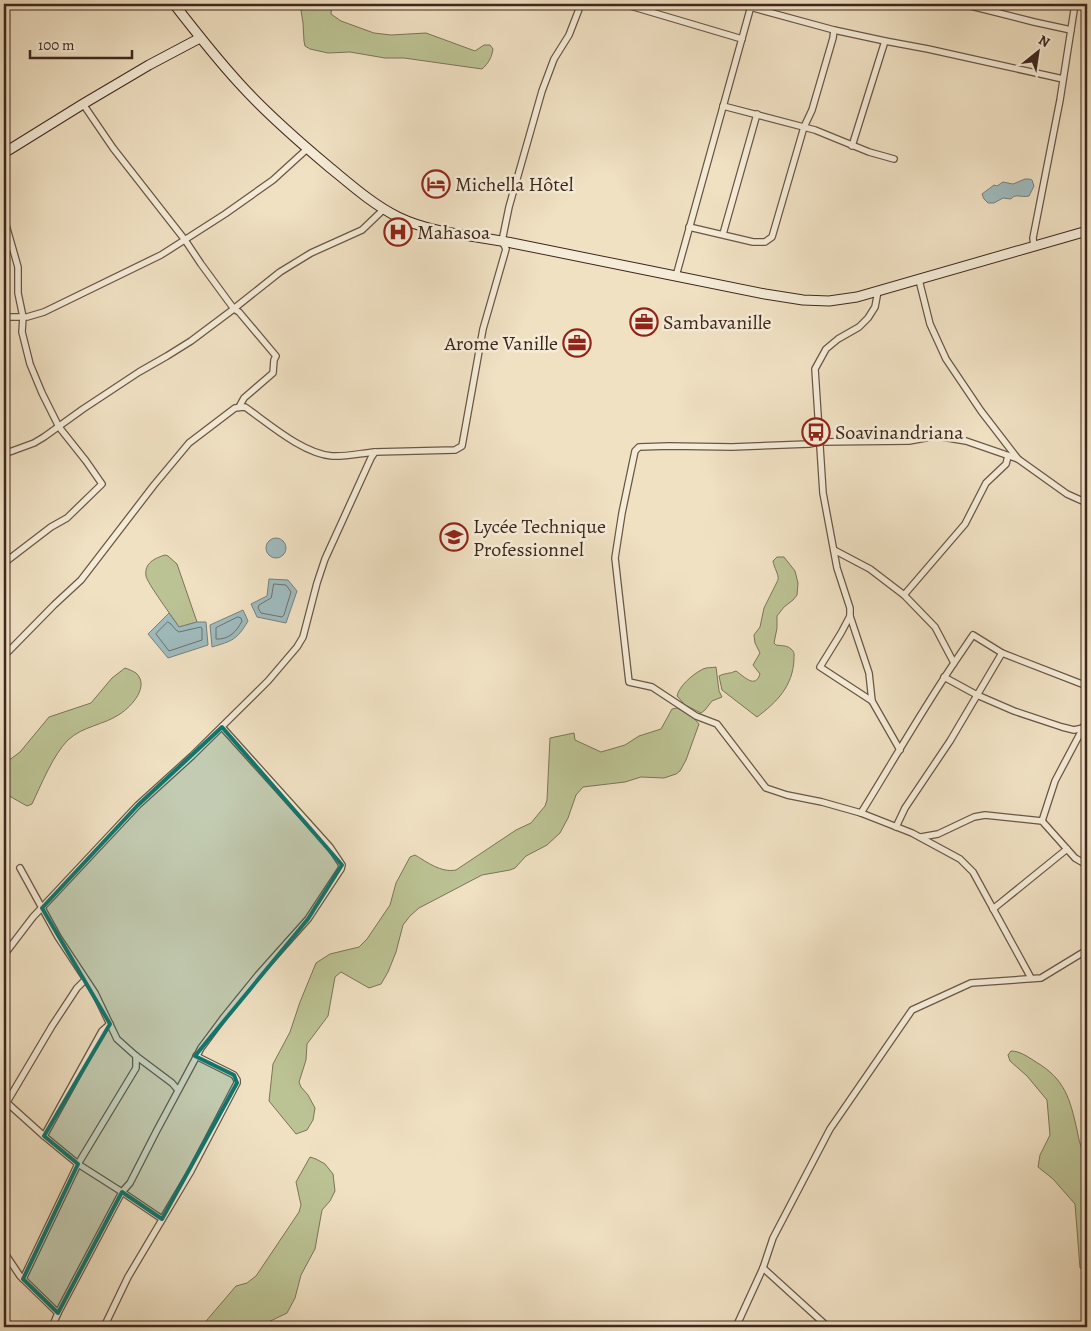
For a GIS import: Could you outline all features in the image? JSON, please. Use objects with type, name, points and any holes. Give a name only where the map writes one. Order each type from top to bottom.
[{"type":"main road","points":[[174,4],[240,85],[278,124],[365,197],[384,209],[426,227],[765,294],[803,300],[829,301],[857,297],[1087,231]]},
{"type":"main road","points":[[4,153],[149,65],[200,38]]},
{"type":"street","points":[[4,656],[54,605],[82,580],[154,485],[188,444],[235,408],[245,407],[301,446],[332,456],[375,452],[455,450],[462,446],[483,329],[506,249],[502,241],[509,208],[542,91],[554,59],[569,35],[581,4]]},
{"type":"street","points":[[624,4],[742,39]]},
{"type":"street","points":[[963,4],[1071,30]]},
{"type":"street","points":[[1034,246],[1033,238],[1075,4]]},
{"type":"street","points":[[676,276],[742,39],[749,5],[834,30],[928,48],[1063,79]]},
{"type":"street","points":[[689,227],[754,242],[765,242],[772,237],[804,127],[812,110],[834,30]]},
{"type":"street","points":[[852,146],[885,41]]},
{"type":"street","points":[[83,104],[113,148],[185,240],[234,309],[239,312],[276,356],[273,373],[244,398],[240,407]]},
{"type":"street","points":[[723,106],[816,130],[852,146],[894,159]]},
{"type":"street","points":[[723,234],[757,114]]},
{"type":"street","points":[[4,317],[23,317],[44,312],[162,255],[273,180],[307,148]]},
{"type":"street","points":[[4,454],[34,443],[59,427],[82,409],[191,341],[280,272],[311,253],[362,230],[384,209]]},
{"type":"street","points":[[4,218],[18,267],[18,293],[23,317],[22,332],[30,364],[59,427],[86,460],[102,484],[67,518],[4,563]]},
{"type":"street","points":[[919,280],[930,324],[946,359],[981,411],[1018,459],[1067,494],[1087,503]]},
{"type":"street","points":[[878,291],[875,307],[868,318],[859,327],[838,339],[826,349],[815,369],[823,493],[838,568],[850,608],[850,616],[868,673],[872,701],[900,750]]},
{"type":"street","points":[[1018,459],[966,441],[936,436],[910,441],[819,442],[732,447],[639,446],[635,451],[622,513],[616,558],[629,682],[652,687],[696,716],[717,724],[766,788],[861,813],[921,837],[960,859],[973,872],[1031,978]]},
{"type":"street","points":[[4,955],[33,917],[138,805],[222,727],[268,681],[297,647],[303,637],[324,559],[375,452]]},
{"type":"street","points":[[904,596],[965,524],[986,483],[1006,464],[1008,456]]},
{"type":"street","points":[[834,550],[870,569],[904,596],[935,627],[954,663]]},
{"type":"street","points":[[850,616],[820,667],[872,701]]},
{"type":"street","points":[[861,813],[931,697],[972,636],[1002,653],[1087,686]]},
{"type":"street","points":[[896,827],[905,808],[950,742],[1002,653]]},
{"type":"street","points":[[944,677],[977,695],[1062,728],[1074,730],[1083,728]]},
{"type":"street","points":[[1042,822],[1055,781],[1087,719]]},
{"type":"street","points":[[52,1327],[122,1192],[130,1183],[206,1040],[247,989],[308,919],[341,869],[342,865],[330,847],[222,727]]},
{"type":"street","points":[[921,837],[938,834],[974,817],[985,815],[1042,822],[1075,858],[1087,865]]},
{"type":"street","points":[[993,909],[1067,849]]},
{"type":"street","points":[[20,868],[58,936],[95,993],[117,1040],[172,1083],[178,1090]]},
{"type":"street","points":[[736,1327],[763,1268],[773,1238],[830,1129],[912,1010],[971,983],[1041,978],[1087,950]]},
{"type":"street","points":[[85,980],[77,988],[5,1101],[78,1164],[162,1219]]},
{"type":"street","points":[[44,1136],[102,1031],[110,1024]]},
{"type":"street","points":[[23,1279],[78,1164],[136,1068],[136,1056]]},
{"type":"street","points":[[104,1327],[128,1277],[191,1171],[237,1083],[234,1075],[196,1056]]},
{"type":"street","points":[[4,1252],[20,1276],[58,1313]]},
{"type":"street","points":[[763,1268],[828,1327]]},
{"type":"highlighted area","points":[[222,727],[342,865],[308,919],[195,1056],[234,1075],[237,1083],[162,1219],[122,1192],[58,1313],[23,1279],[78,1164],[44,1136],[110,1024],[42,908],[138,805]]},
{"type":"green space","points":[[300,4],[332,4],[331,14],[341,21],[374,33],[391,35],[426,33],[475,51],[484,45],[490,45],[493,49],[489,60],[482,69],[404,58],[385,58],[350,52],[328,53],[310,49],[305,46]]},
{"type":"green space","points":[[165,555],[177,564],[197,622],[179,627],[146,576],[148,564]]},
{"type":"green space","points":[[777,557],[784,557],[795,571],[798,583],[797,595],[777,616],[774,643],[788,647],[793,651],[793,669],[783,692],[757,717],[722,690],[719,676],[736,671],[755,681],[760,674],[753,665],[760,653],[755,643],[754,635],[760,627],[764,608],[778,580],[773,561]]},
{"type":"green space","points":[[716,667],[719,691],[722,697],[712,701],[701,713],[685,705],[677,696],[683,684],[703,669]]},
{"type":"green space","points":[[125,668],[136,673],[140,678],[141,684],[138,695],[130,706],[114,718],[80,732],[68,740],[52,762],[32,804],[27,806],[4,793],[4,764],[20,752],[49,717],[91,703],[112,678]]},
{"type":"green space","points":[[677,708],[692,716],[699,724],[680,771],[664,778],[641,777],[625,782],[583,787],[576,795],[568,818],[560,833],[547,845],[526,856],[515,868],[482,875],[419,908],[410,916],[403,925],[396,952],[381,984],[369,988],[341,972],[335,977],[328,1016],[307,1044],[306,1060],[299,1082],[315,1108],[313,1120],[307,1130],[296,1134],[269,1101],[273,1064],[290,1032],[316,963],[330,954],[359,947],[367,939],[390,905],[396,883],[410,857],[415,855],[429,864],[445,870],[456,870],[516,830],[531,823],[545,806],[547,800],[550,738],[574,733],[575,740],[601,752],[625,745],[639,736],[661,729],[672,709]]},
{"type":"green space","points":[[1011,1051],[1024,1055],[1054,1075],[1069,1099],[1080,1145],[1087,1159],[1087,1271],[1080,1268],[1075,1204],[1053,1179],[1038,1167],[1040,1155],[1050,1135],[1047,1100],[1027,1076],[1010,1061],[1008,1055]]},
{"type":"green space","points":[[310,1157],[325,1164],[333,1174],[335,1191],[330,1201],[322,1210],[315,1249],[301,1275],[295,1298],[287,1313],[258,1327],[201,1327],[236,1286],[247,1283],[256,1276],[299,1212],[301,1205],[296,1182]]},
{"type":"green space","points":[[1084,1277],[1087,1278],[1087,1327],[1084,1327]]},
{"type":"water","points":[[1025,179],[1032,180],[1034,186],[1029,196],[1015,196],[1011,199],[1003,198],[994,203],[988,203],[984,199],[982,194],[994,185],[997,186],[1003,182],[1013,184]]},
{"type":"water","points":[[276,538],[283,541],[286,548],[283,555],[276,558],[269,555],[266,548],[269,541]]},
{"type":"water","points":[[269,579],[288,580],[297,591],[286,623],[257,617],[251,604],[267,596]]},
{"type":"water","points":[[243,610],[248,621],[241,632],[229,641],[212,647],[210,625]]},
{"type":"water","points":[[169,613],[179,627],[197,622],[206,622],[208,645],[168,658],[148,634]]},
{"type":"place","name":"Michella Hôtel","points":[[436,184]]},
{"type":"place","name":"Mahasoa","points":[[398,232]]},
{"type":"place","name":"Sambavanille","points":[[644,322]]},
{"type":"place","name":"Arome Vanille","points":[[577,343]]},
{"type":"place","name":"Soavinandriana","points":[[816,432]]},
{"type":"place","name":"Lycée Technique Professionnel","points":[[454,537]]}]
